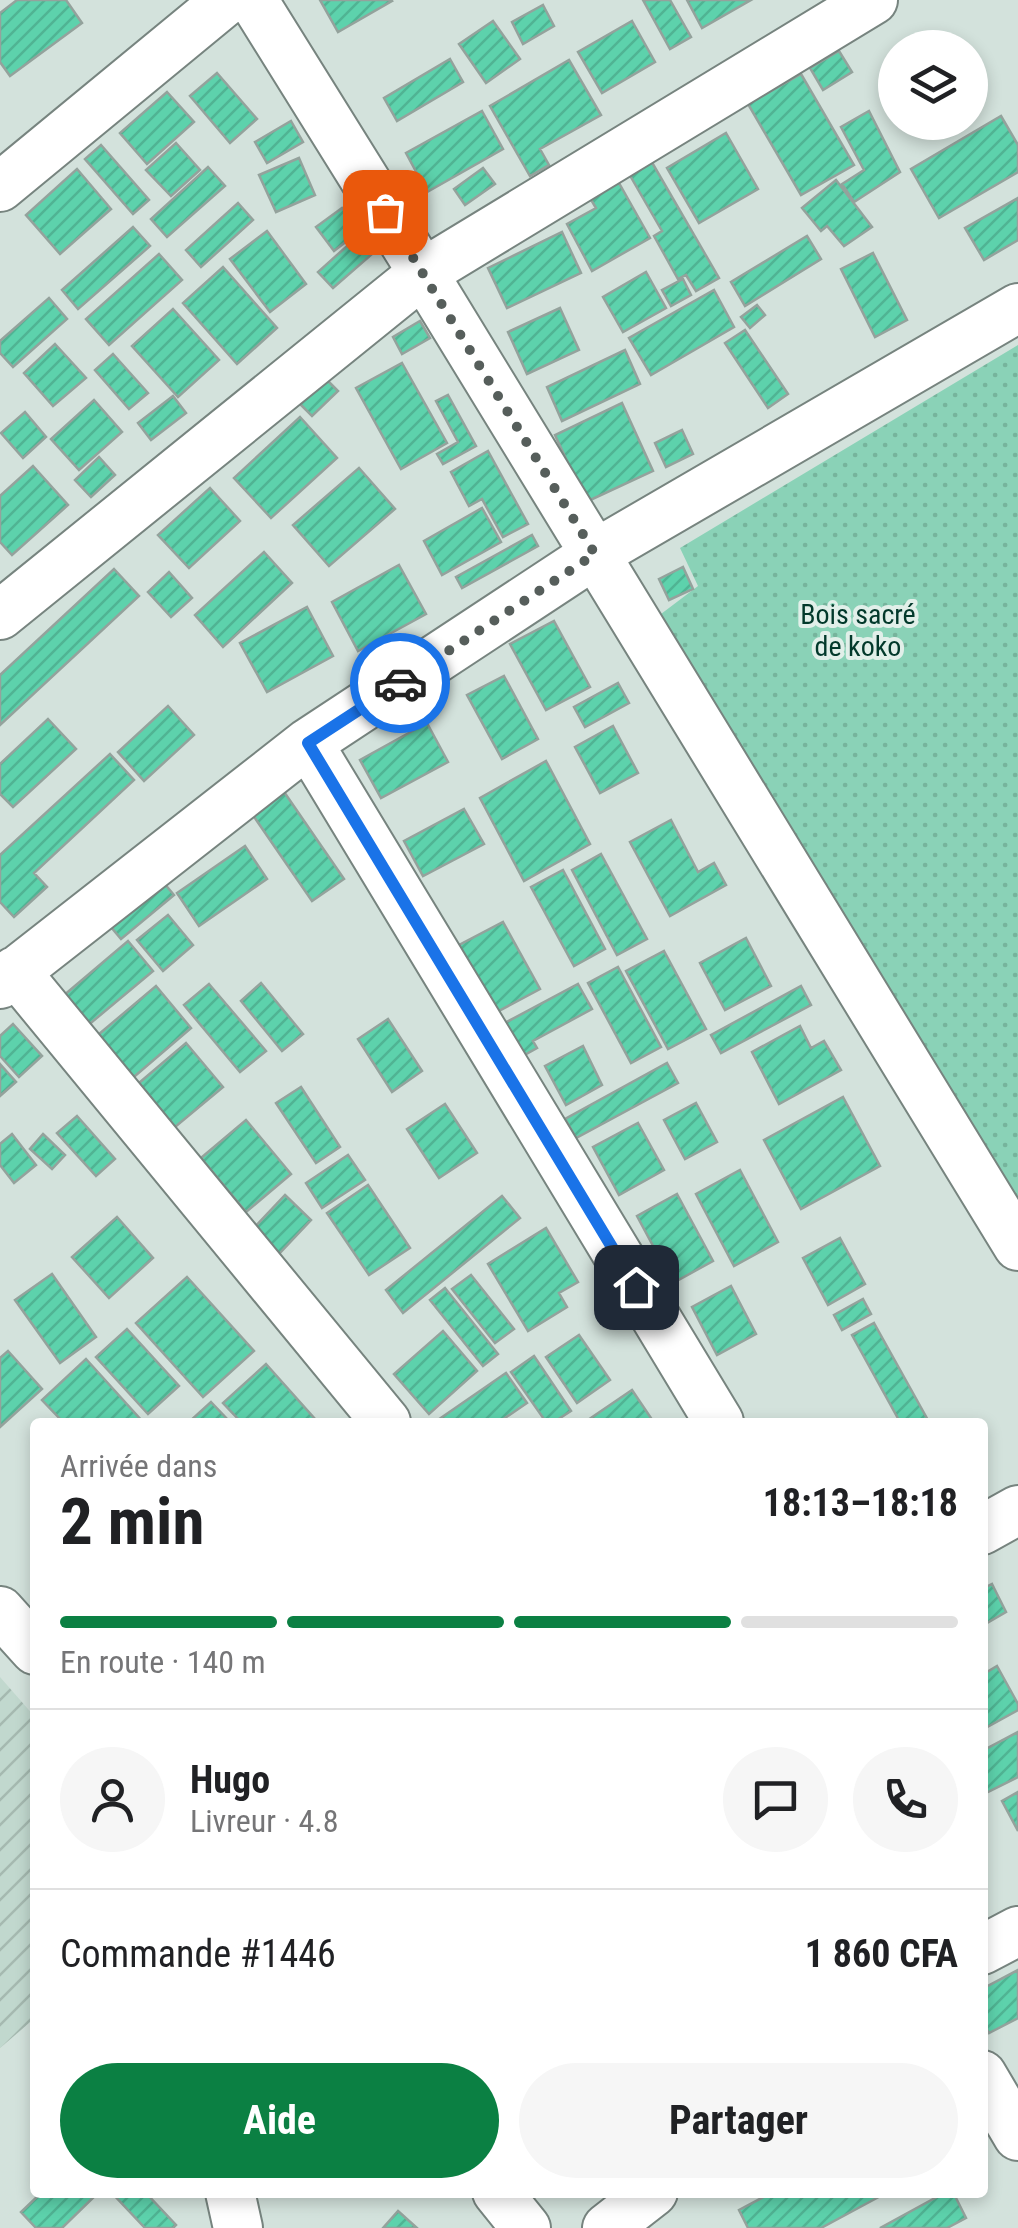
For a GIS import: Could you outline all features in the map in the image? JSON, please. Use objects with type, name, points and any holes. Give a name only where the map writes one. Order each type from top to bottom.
[{"type":"street","points":[[0,187],[227,0]]},
{"type":"street","points":[[253,0],[1018,1246]]},
{"type":"street","points":[[0,615],[423,273],[873,0]]},
{"type":"street","points":[[383,1418],[8,978],[308,743],[595,554],[1018,308]]},
{"type":"street","points":[[308,743],[716,1418]]},
{"type":"street","points":[[988,1527],[1018,1510]]},
{"type":"street","points":[[0,1611],[30,1644]]},
{"type":"street","points":[[988,1947],[1018,1931]]},
{"type":"street","points":[[988,2084],[1018,2136]]},
{"type":"street","points":[[231,2198],[238,2228]]},
{"type":"street","points":[[502,2198],[526,2228]]},
{"type":"street","points":[[607,2228],[645,2198]]},
{"type":"shaded area","points":[[0,1677],[30,1711],[30,2022],[0,2048]]},
{"type":"green space","name":"Bois sacré de koko","points":[[1018,345],[1018,1207],[661,614],[698,586],[680,548]]},
{"type":"building","points":[[17,0],[66,0],[82,23],[10,76],[0,62],[0,13]]},
{"type":"building","points":[[320,0],[391,0],[392,1],[338,32]]},
{"type":"building","points":[[643,0],[670,0],[691,37],[670,49]]},
{"type":"building","points":[[687,0],[751,0],[702,28]]},
{"type":"building","points":[[543,5],[554,26],[523,44],[512,22]]},
{"type":"building","points":[[493,21],[520,59],[486,83],[459,44]]},
{"type":"building","points":[[632,21],[655,62],[602,93],[578,52]]},
{"type":"building","points":[[839,51],[852,72],[823,90],[810,68]]},
{"type":"building","points":[[450,59],[463,82],[397,121],[384,98]]},
{"type":"building","points":[[569,60],[601,115],[540,149],[549,165],[530,176],[490,106]]},
{"type":"building","points":[[217,73],[257,119],[230,143],[190,96]]},
{"type":"building","points":[[801,74],[854,165],[801,195],[748,104]]},
{"type":"building","points":[[167,92],[194,122],[147,164],[120,133]]},
{"type":"building","points":[[482,111],[503,149],[427,192],[406,153]]},
{"type":"building","points":[[869,111],[878,129],[878,140],[884,140],[900,172],[854,202],[842,184],[864,170],[841,127]]},
{"type":"building","points":[[1001,116],[1018,145],[1018,172],[939,218],[911,169],[960,140],[988,140],[988,124]]},
{"type":"building","points":[[291,121],[303,142],[267,163],[255,142]]},
{"type":"building","points":[[726,133],[758,189],[699,223],[667,168]]},
{"type":"building","points":[[176,143],[200,170],[171,196],[146,170]]},
{"type":"building","points":[[101,145],[149,200],[133,214],[85,159]]},
{"type":"building","points":[[299,158],[315,195],[276,212],[259,175]]},
{"type":"building","points":[[650,159],[719,278],[696,291],[686,275],[678,279],[654,236],[662,231],[628,172]]},
{"type":"building","points":[[208,167],[225,186],[167,237],[151,219]]},
{"type":"building","points":[[483,168],[495,184],[465,205],[454,189]]},
{"type":"building","points":[[77,169],[111,209],[60,254],[26,215]]},
{"type":"building","points":[[836,180],[872,227],[844,246],[827,226],[821,231],[802,208]]},
{"type":"building","points":[[619,183],[650,238],[592,271],[567,224],[596,208],[590,198]]},
{"type":"building","points":[[1018,198],[1018,240],[984,260],[965,228]]},
{"type":"building","points":[[238,203],[253,220],[201,267],[186,250]]},
{"type":"building","points":[[342,208],[360,231],[334,251],[316,227]]},
{"type":"building","points":[[133,227],[150,246],[78,309],[62,290]]},
{"type":"building","points":[[267,231],[306,284],[270,312],[230,259]]},
{"type":"building","points":[[562,232],[581,273],[507,308],[488,268]]},
{"type":"building","points":[[807,236],[821,259],[745,306],[731,282]]},
{"type":"building","points":[[356,238],[371,255],[333,288],[318,272]]},
{"type":"building","points":[[873,253],[907,320],[875,337],[841,269]]},
{"type":"building","points":[[159,254],[182,280],[109,345],[86,319]]},
{"type":"building","points":[[223,267],[277,328],[237,364],[183,303]]},
{"type":"building","points":[[646,272],[666,308],[623,332],[603,297]]},
{"type":"building","points":[[683,279],[691,295],[671,306],[662,290]]},
{"type":"building","points":[[714,290],[734,327],[651,375],[629,338]]},
{"type":"building","points":[[49,298],[67,319],[13,367],[0,353],[0,341]]},
{"type":"building","points":[[757,305],[765,315],[750,328],[741,317]]},
{"type":"building","points":[[560,308],[579,350],[527,374],[508,332]]},
{"type":"building","points":[[173,309],[219,360],[178,397],[132,346]]},
{"type":"building","points":[[420,321],[430,338],[402,354],[393,337]]},
{"type":"building","points":[[745,330],[788,394],[768,408],[725,343]]},
{"type":"building","points":[[55,344],[86,378],[53,406],[24,373]]},
{"type":"building","points":[[625,350],[640,384],[562,421],[547,387]]},
{"type":"building","points":[[113,354],[148,393],[129,409],[95,370]]},
{"type":"building","points":[[402,363],[447,443],[401,469],[356,388]]},
{"type":"building","points":[[324,377],[338,391],[312,416],[298,402]]},
{"type":"building","points":[[448,395],[476,446],[443,464],[437,454],[458,442],[436,401]]},
{"type":"building","points":[[173,396],[186,413],[151,440],[138,423]]},
{"type":"building","points":[[94,400],[122,432],[79,470],[51,439]]},
{"type":"building","points":[[622,403],[653,471],[586,502],[555,435]]},
{"type":"building","points":[[25,412],[46,437],[23,458],[1,433]]},
{"type":"building","points":[[300,417],[337,458],[271,518],[234,478]]},
{"type":"building","points":[[682,430],[693,454],[666,467],[655,443]]},
{"type":"building","points":[[488,451],[528,524],[503,537],[482,499],[469,506],[451,472]]},
{"type":"building","points":[[99,457],[115,475],[91,497],[75,480]]},
{"type":"building","points":[[33,466],[68,505],[12,555],[0,542],[0,496]]},
{"type":"building","points":[[359,468],[395,509],[329,566],[293,525]]},
{"type":"building","points":[[210,488],[240,521],[189,568],[158,535]]},
{"type":"building","points":[[482,508],[501,542],[442,575],[424,541]]},
{"type":"building","points":[[532,535],[538,546],[462,588],[456,577]]},
{"type":"building","points":[[264,552],[292,583],[223,647],[195,615]]},
{"type":"building","points":[[399,565],[426,614],[358,651],[332,602]]},
{"type":"building","points":[[683,567],[693,589],[669,600],[659,579]]},
{"type":"building","points":[[114,569],[139,596],[0,725],[0,675]]},
{"type":"building","points":[[169,572],[192,598],[171,617],[148,592]]},
{"type":"building","points":[[307,607],[333,656],[267,692],[240,643]]},
{"type":"building","points":[[554,621],[590,687],[546,710],[510,644]]},
{"type":"building","points":[[504,676],[538,739],[502,759],[467,695]]},
{"type":"building","points":[[618,683],[629,703],[585,727],[574,707]]},
{"type":"building","points":[[168,706],[194,735],[144,781],[118,752]]},
{"type":"building","points":[[48,719],[76,749],[13,807],[0,794],[0,764]]},
{"type":"building","points":[[427,723],[448,762],[381,798],[360,760]]},
{"type":"building","points":[[613,726],[638,773],[600,793],[575,747]]},
{"type":"building","points":[[110,754],[134,780],[34,873],[47,887],[14,917],[0,902],[0,855]]},
{"type":"building","points":[[546,761],[590,844],[524,881],[480,798]]},
{"type":"building","points":[[280,786],[344,879],[312,901],[248,808]]},
{"type":"building","points":[[464,809],[484,844],[423,876],[404,841]]},
{"type":"building","points":[[671,820],[698,872],[714,863],[726,885],[670,916],[630,842]]},
{"type":"building","points":[[245,846],[267,879],[199,926],[177,893]]},
{"type":"building","points":[[601,854],[647,939],[617,955],[572,870]]},
{"type":"building","points":[[563,870],[605,949],[574,966],[531,887]]},
{"type":"building","points":[[158,876],[174,895],[121,939],[105,920]]},
{"type":"building","points":[[168,915],[193,945],[163,971],[137,940]]},
{"type":"building","points":[[503,922],[540,989],[495,1013],[459,945]]},
{"type":"building","points":[[746,938],[771,986],[725,1010],[700,963]]},
{"type":"building","points":[[128,941],[153,971],[80,1032],[56,1002]]},
{"type":"building","points":[[664,951],[706,1029],[668,1049],[626,971]]},
{"type":"building","points":[[618,967],[661,1047],[631,1063],[588,983]]},
{"type":"building","points":[[261,983],[303,1034],[282,1051],[241,1001]]},
{"type":"building","points":[[209,984],[266,1051],[240,1072],[184,1005]]},
{"type":"building","points":[[578,984],[592,1009],[533,1041],[537,1048],[519,1058],[501,1025]]},
{"type":"building","points":[[156,986],[191,1028],[128,1082],[92,1040]]},
{"type":"building","points":[[801,986],[811,1005],[721,1053],[711,1035]]},
{"type":"building","points":[[388,1019],[422,1071],[392,1092],[358,1039]]},
{"type":"building","points":[[13,1024],[42,1056],[19,1077],[0,1056],[0,1036]]},
{"type":"building","points":[[800,1026],[811,1048],[824,1041],[841,1070],[779,1104],[752,1052]]},
{"type":"building","points":[[186,1043],[223,1087],[175,1127],[139,1083]]},
{"type":"building","points":[[583,1046],[602,1085],[566,1105],[545,1066]]},
{"type":"building","points":[[667,1063],[678,1083],[576,1138],[565,1119]]},
{"type":"building","points":[[0,1064],[16,1082],[0,1096]]},
{"type":"building","points":[[301,1087],[340,1147],[316,1163],[276,1103]]},
{"type":"building","points":[[843,1097],[880,1166],[801,1209],[764,1140]]},
{"type":"building","points":[[696,1103],[717,1142],[685,1159],[664,1120]]},
{"type":"building","points":[[445,1104],[477,1153],[439,1178],[407,1129]]},
{"type":"building","points":[[77,1116],[115,1159],[96,1176],[57,1133]]},
{"type":"building","points":[[246,1120],[291,1174],[246,1212],[201,1158]]},
{"type":"building","points":[[638,1123],[664,1170],[619,1195],[593,1147]]},
{"type":"building","points":[[12,1134],[36,1165],[14,1183],[0,1165],[0,1144]]},
{"type":"building","points":[[43,1134],[65,1155],[52,1169],[30,1149]]},
{"type":"building","points":[[348,1155],[365,1180],[322,1208],[306,1183]]},
{"type":"building","points":[[740,1170],[778,1242],[734,1266],[696,1194]]},
{"type":"building","points":[[368,1185],[410,1248],[369,1275],[327,1213]]},
{"type":"building","points":[[677,1194],[713,1261],[673,1283],[637,1216]]},
{"type":"building","points":[[285,1195],[311,1220],[278,1255],[252,1230]]},
{"type":"building","points":[[502,1196],[520,1218],[403,1313],[386,1290]]},
{"type":"building","points":[[117,1217],[153,1258],[109,1298],[72,1257]]},
{"type":"building","points":[[546,1228],[578,1282],[559,1293],[567,1307],[528,1331],[488,1264]]},
{"type":"building","points":[[840,1238],[865,1284],[828,1305],[803,1258]]},
{"type":"building","points":[[52,1274],[96,1337],[60,1363],[15,1300]]},
{"type":"building","points":[[471,1275],[514,1329],[495,1343],[452,1289]]},
{"type":"building","points":[[187,1277],[254,1351],[203,1397],[136,1323]]},
{"type":"building","points":[[731,1286],[756,1334],[717,1355],[692,1307]]},
{"type":"building","points":[[445,1288],[498,1354],[483,1366],[430,1300]]},
{"type":"building","points":[[863,1299],[871,1314],[842,1330],[834,1315]]},
{"type":"building","points":[[874,1323],[927,1418],[898,1418],[852,1335]]},
{"type":"building","points":[[127,1329],[179,1386],[148,1414],[96,1357]]},
{"type":"building","points":[[443,1331],[477,1371],[429,1414],[394,1374]]},
{"type":"building","points":[[579,1335],[610,1380],[577,1403],[546,1357]]},
{"type":"building","points":[[8,1351],[42,1389],[0,1427],[0,1358]]},
{"type":"building","points":[[534,1356],[571,1411],[560,1418],[543,1418],[511,1372]]},
{"type":"building","points":[[86,1359],[139,1418],[59,1418],[42,1400]]},
{"type":"building","points":[[266,1364],[314,1418],[237,1418],[223,1403]]},
{"type":"building","points":[[506,1373],[527,1403],[505,1418],[441,1418]]},
{"type":"building","points":[[632,1390],[651,1418],[591,1418]]},
{"type":"building","points":[[211,1402],[226,1418],[193,1418]]},
{"type":"building","points":[[992,1584],[1006,1612],[988,1622],[988,1586]]},
{"type":"building","points":[[997,1666],[1018,1710],[988,1727],[988,1671]]},
{"type":"building","points":[[1018,1732],[1018,1777],[988,1792],[988,1748]]},
{"type":"building","points":[[1018,1792],[1018,1831],[1002,1801]]},
{"type":"building","points":[[1018,1970],[1018,2018],[989,2033],[988,2031],[988,1986]]},
{"type":"building","points":[[36,2198],[93,2198],[62,2228],[36,2228],[21,2212]]},
{"type":"building","points":[[117,2198],[151,2198],[176,2225],[145,2228]]},
{"type":"building","points":[[762,2198],[877,2198],[821,2228],[748,2228],[739,2210]]},
{"type":"building","points":[[935,2198],[956,2198],[966,2218],[947,2228],[880,2228]]},
{"type":"building","points":[[398,2211],[417,2228],[383,2228]]},
{"type":"way so far","points":[[385,212],[595,554],[400,683]]},
{"type":"route","points":[[400,683],[308,743],[636,1287]]}]
